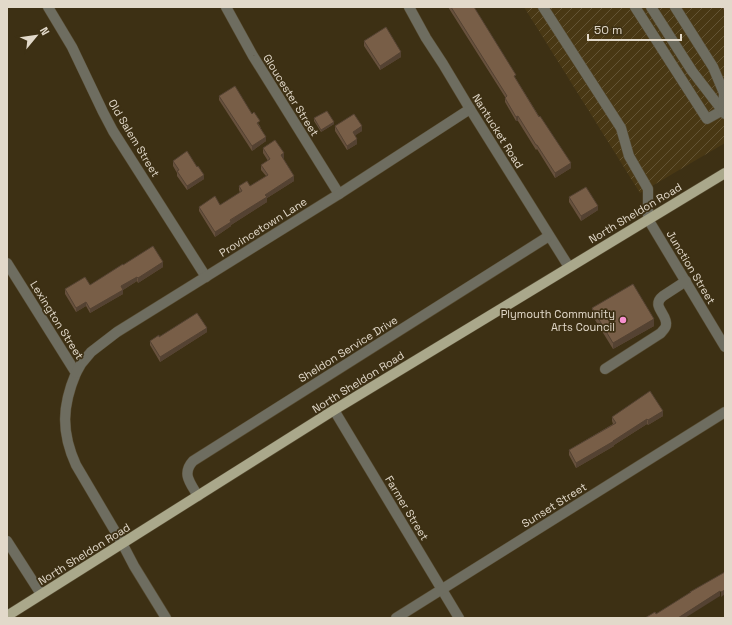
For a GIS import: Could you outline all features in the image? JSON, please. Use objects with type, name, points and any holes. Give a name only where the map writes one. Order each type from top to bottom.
[{"type":"main road","name":"North Sheldon Road","points":[[7,616],[334,410],[725,173]]},
{"type":"street","name":"Old Salem Street","points":[[48,7],[72,47],[113,131],[206,277]]},
{"type":"street","name":"Gloucester Street","points":[[226,7],[253,56],[339,194]]},
{"type":"street","name":"Nantucket Road","points":[[409,7],[426,38],[569,267]]},
{"type":"street","points":[[543,7],[621,128],[629,156],[648,189],[648,219]]},
{"type":"street","points":[[635,7],[707,119],[724,111]]},
{"type":"street","points":[[651,7],[692,71],[724,111]]},
{"type":"street","points":[[675,7],[713,67],[724,93],[724,111]]},
{"type":"street","name":"Provincetown Lane","points":[[76,373],[91,352],[117,332],[339,194],[470,109]]},
{"type":"street","name":"Junction Street","points":[[648,219],[725,347]]},
{"type":"street","name":"Sheldon Service Drive","points":[[198,496],[187,476],[188,469],[193,461],[549,236]]},
{"type":"street","name":"Lexington Street","points":[[7,263],[76,373],[70,388],[66,407],[65,426],[68,444],[76,465],[134,566],[166,618]]},
{"type":"street","points":[[605,369],[661,332],[666,325],[666,322],[658,302],[660,298],[686,282]]},
{"type":"street","name":"Farmer Street","points":[[334,410],[459,618]]},
{"type":"street","name":"Sunset Street","points":[[396,618],[725,412]]},
{"type":"street","points":[[7,541],[41,594]]},
{"type":"shaded area","points":[[524,7],[725,7],[725,143],[640,193]]},
{"type":"building","points":[[451,7],[474,7],[516,75],[514,76],[539,117],[540,116],[571,163],[555,173],[518,116],[516,117],[505,98],[507,96]]},
{"type":"building","points":[[386,27],[401,52],[380,66],[364,41]]},
{"type":"building","points":[[235,86],[252,114],[254,112],[260,121],[257,123],[266,137],[252,146],[219,96]]},
{"type":"building","points":[[327,111],[334,122],[321,130],[314,118]]},
{"type":"building","points":[[354,114],[362,126],[353,132],[357,139],[347,146],[335,126]]},
{"type":"building","points":[[275,140],[284,153],[281,155],[294,176],[265,195],[267,197],[230,220],[231,222],[215,232],[199,207],[215,196],[220,205],[242,191],[239,186],[247,181],[250,186],[268,175],[261,165],[270,159],[263,148]]},
{"type":"building","points":[[187,151],[204,175],[187,186],[177,171],[179,170],[173,161]]},
{"type":"building","points":[[586,187],[598,206],[581,216],[569,197]]},
{"type":"building","points":[[153,246],[163,262],[138,278],[137,277],[121,286],[123,290],[90,309],[86,302],[76,308],[65,289],[85,277],[90,285]]},
{"type":"building","name":"Plymouth Community Arts Council","points":[[633,284],[654,319],[613,343],[592,308]]},
{"type":"building","points":[[197,313],[207,328],[160,357],[150,341]]},
{"type":"building","points":[[650,391],[663,411],[648,420],[647,419],[614,441],[576,463],[569,450],[616,423],[612,417]]},
{"type":"building","points":[[725,572],[725,590],[720,591],[678,618],[645,618],[655,612],[656,614]]},
{"type":"place","name":"Plymouth Community Arts Council","points":[[623,320]]}]
